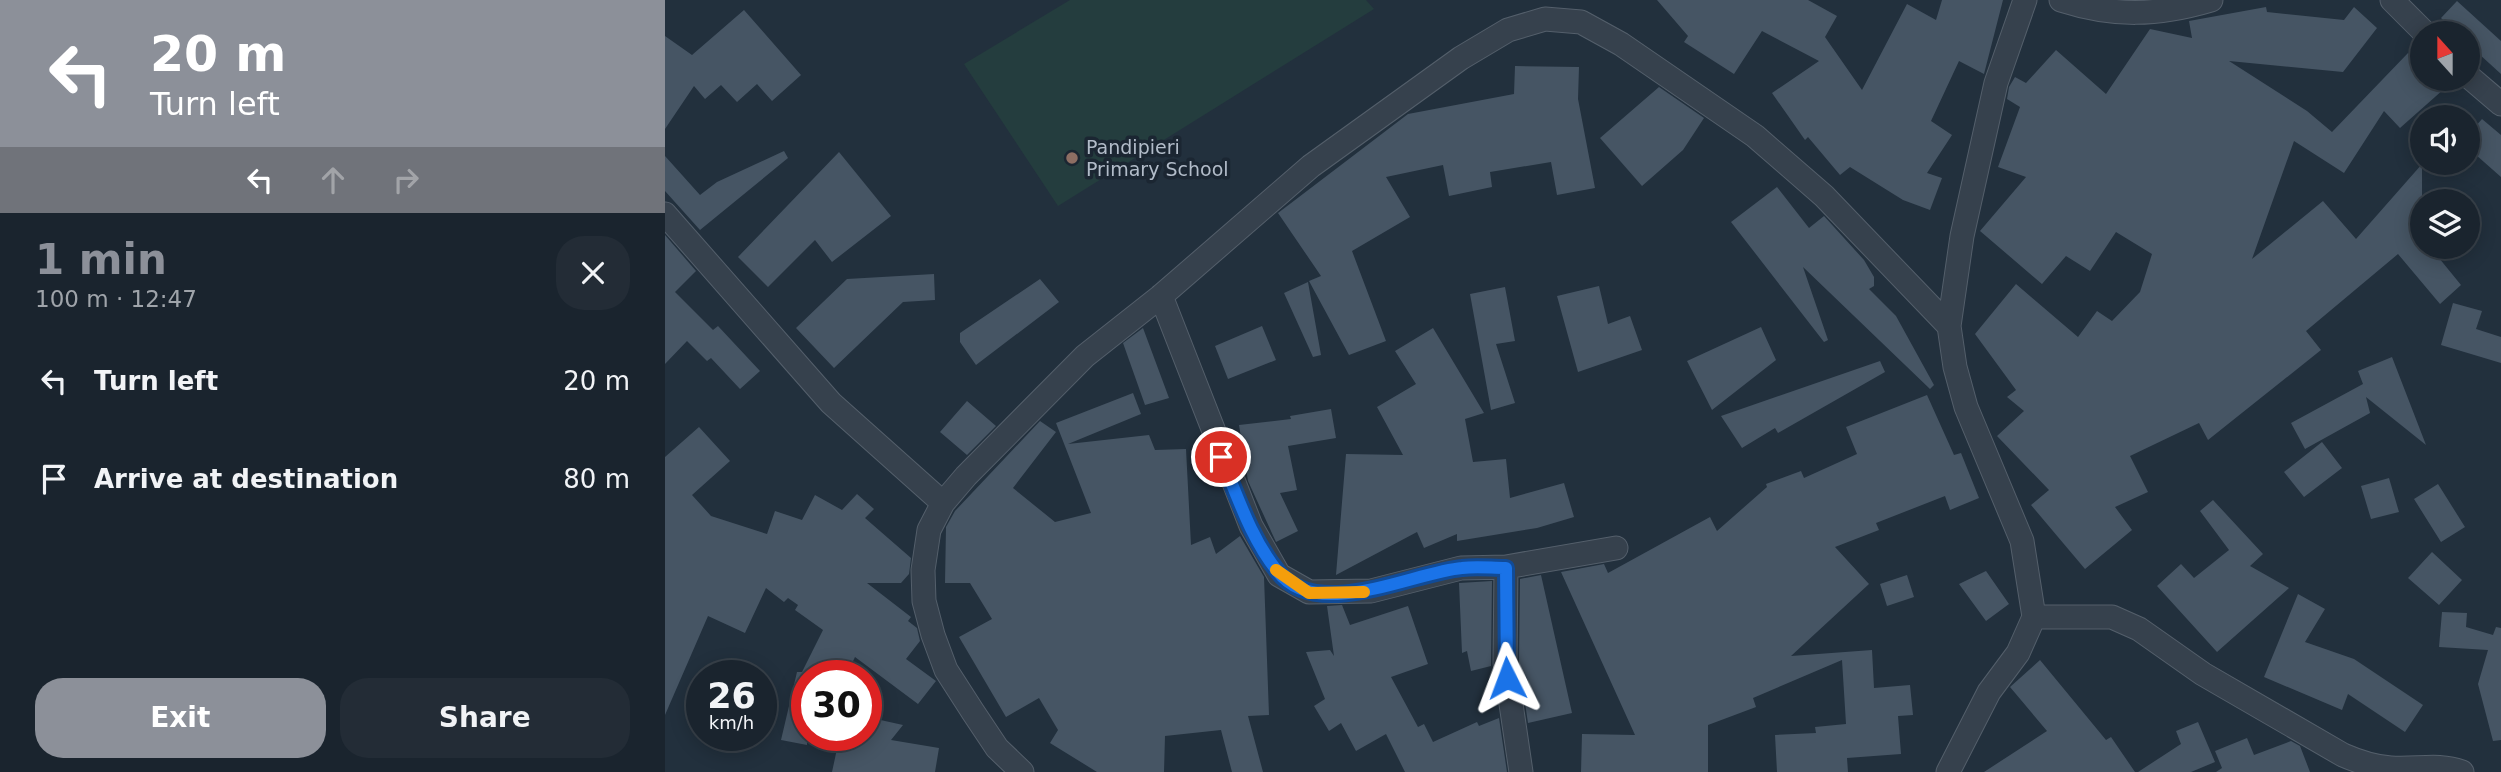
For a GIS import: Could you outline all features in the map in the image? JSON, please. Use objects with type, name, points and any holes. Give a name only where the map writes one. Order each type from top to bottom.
[{"type":"street","points":[[1948,772],[1989,692],[2018,653],[2034,617],[2022,541],[1966,407],[1955,366],[1949,326],[1962,236],[1996,83],[2025,0]]},
{"type":"street","points":[[2061,0],[2093,10],[2154,14],[2211,0]]},
{"type":"street","points":[[2392,0],[2413,21]]},
{"type":"street","points":[[1022,772],[997,748],[973,712],[946,670],[933,635],[924,601],[923,570],[929,530],[943,503],[966,476],[1086,356],[1161,296],[1311,166],[1461,58],[1509,30],[1545,19],[1581,22],[1621,44],[1755,136],[1824,196],[1949,326]]},
{"type":"street","points":[[2480,86],[2501,104]]},
{"type":"street","points":[[665,214],[831,403],[943,503]]},
{"type":"street","points":[[1161,296],[1239,502],[1279,575],[1309,593],[1371,592],[1461,568],[1506,568],[1616,548]]},
{"type":"street","points":[[1506,568],[1505,663],[1521,772]]},
{"type":"street","points":[[2034,617],[2112,617],[2139,629],[2203,674],[2365,765],[2394,768],[2447,766],[2462,772]]},
{"type":"green space","points":[[1070,0],[1366,0],[1374,9],[1058,206],[964,64]]},
{"type":"building","points":[[1657,0],[1808,0],[1837,16],[1825,37],[1862,90],[1907,4],[1936,20],[1942,0],[2003,0],[1984,74],[1959,61],[1931,121],[1952,135],[1927,173],[1942,178],[1930,210],[1903,200],[1850,167],[1840,175],[1808,137],[1805,140],[1772,93],[1819,61],[1762,31],[1734,74],[1684,42],[1688,36]]},
{"type":"building","points":[[2457,1],[2479,21],[2444,21],[2441,18]]},
{"type":"building","points":[[2266,7],[2267,12],[2344,20],[2354,7],[2377,28],[2343,72],[2229,61],[2307,111],[2332,132],[2408,53],[2410,91],[2442,91],[2426,105],[2410,105],[2410,119],[2400,128],[2384,111],[2344,173],[2294,141],[2252,259],[2323,201],[2356,239],[2412,175],[2422,175],[2422,189],[2410,189],[2410,259],[2440,259],[2461,285],[2440,304],[2398,254],[2306,331],[2321,350],[2208,440],[2199,423],[2130,456],[2148,492],[2115,507],[2132,530],[2085,569],[2031,505],[2049,490],[1997,436],[2024,411],[2007,397],[2016,390],[1975,334],[2016,284],[2078,337],[2097,311],[2112,321],[2140,292],[2152,254],[2116,232],[2090,271],[2066,256],[2042,284],[1980,231],[2026,177],[1998,167],[2020,107],[2007,99],[2009,87],[2015,77],[2026,83],[2056,50],[2106,94],[2150,29],[2192,38],[2189,21]]},
{"type":"building","points":[[744,10],[801,75],[772,101],[757,84],[737,102],[721,85],[705,99],[694,86],[665,129],[665,36],[692,55]]},
{"type":"building","points":[[2480,22],[2501,41],[2501,74],[2480,55]]},
{"type":"building","points":[[1515,66],[1579,67],[1578,99],[1595,188],[1557,195],[1551,162],[1490,172],[1492,187],[1449,196],[1443,165],[1386,177],[1410,217],[1352,251],[1386,341],[1349,355],[1309,281],[1321,276],[1278,213],[1408,114],[1514,94]]},
{"type":"building","points":[[1659,87],[1704,118],[1683,150],[1642,186],[1600,138]]},
{"type":"building","points":[[2482,119],[2501,135],[2501,177],[2480,158]]},
{"type":"building","points":[[784,151],[788,158],[700,230],[665,191],[665,156],[700,195],[717,182]]},
{"type":"building","points":[[839,152],[891,216],[832,262],[815,240],[768,287],[738,257]]},
{"type":"building","points":[[1777,187],[1809,228],[1824,216],[1864,260],[1874,277],[1874,286],[1869,289],[1896,316],[1934,385],[1930,389],[1803,267],[1828,340],[1824,342],[1731,222]]},
{"type":"building","points":[[665,235],[696,271],[675,292],[713,330],[718,326],[760,371],[740,389],[711,358],[707,361],[687,341],[665,364]]},
{"type":"building","points":[[934,274],[935,300],[903,302],[834,368],[796,328],[847,279]]},
{"type":"building","points":[[1040,279],[1059,302],[976,365],[960,342],[960,333]]},
{"type":"building","points":[[1308,282],[1321,355],[1313,357],[1284,293]]},
{"type":"building","points":[[1599,286],[1608,324],[1630,316],[1642,350],[1578,372],[1557,296]]},
{"type":"building","points":[[1505,287],[1515,341],[1496,344],[1515,403],[1491,410],[1470,294]]},
{"type":"building","points":[[2453,303],[2482,311],[2476,329],[2501,337],[2501,363],[2441,345]]},
{"type":"building","points":[[1262,326],[1276,360],[1228,379],[1215,346]]},
{"type":"building","points":[[1761,327],[1776,360],[1712,410],[1687,361]]},
{"type":"building","points":[[1143,328],[1169,398],[1145,405],[1123,343]]},
{"type":"building","points":[[1433,328],[1484,413],[1465,419],[1473,462],[1506,459],[1510,498],[1564,483],[1574,517],[1537,528],[1457,541],[1457,534],[1424,548],[1417,532],[1336,575],[1346,454],[1403,455],[1377,407],[1416,384],[1395,351]]},
{"type":"building","points":[[2392,357],[2426,445],[2366,397],[2370,413],[2305,449],[2291,423],[2363,384],[2358,371]]},
{"type":"building","points":[[1880,361],[1885,372],[1778,433],[1775,428],[1742,448],[1721,416]]},
{"type":"building","points":[[1133,393],[1141,414],[1068,444],[1149,435],[1155,450],[1186,449],[1191,545],[1210,537],[1216,554],[1240,536],[1264,577],[1269,715],[1248,716],[1263,772],[1232,772],[1221,730],[1165,736],[1164,772],[1097,772],[1050,743],[1058,730],[1039,698],[1006,717],[959,637],[992,619],[970,583],[945,583],[946,527],[955,511],[1040,421],[1056,432],[1013,488],[1055,522],[1091,513],[1056,423]]},
{"type":"building","points":[[1927,395],[1954,455],[1961,453],[1979,498],[1950,510],[1945,496],[1876,523],[1879,530],[1835,547],[1869,584],[1791,656],[1872,650],[1874,688],[1910,685],[1913,715],[1898,716],[1901,754],[1847,758],[1848,772],[1777,772],[1775,735],[1816,733],[1815,727],[1846,724],[1842,660],[1753,698],[1756,707],[1708,725],[1708,772],[1581,772],[1582,734],[1635,735],[1561,572],[1604,564],[1608,573],[1710,517],[1717,531],[1767,487],[1766,484],[1801,471],[1804,478],[1857,454],[1846,427]]},
{"type":"building","points":[[967,401],[996,426],[967,455],[940,432]]},
{"type":"building","points":[[1331,409],[1336,438],[1288,446],[1297,490],[1280,493],[1298,531],[1276,542],[1248,481],[1239,425],[1291,419],[1290,416]]},
{"type":"building","points":[[699,427],[730,461],[692,495],[711,516],[767,534],[775,511],[802,520],[815,495],[842,510],[857,494],[874,509],[865,518],[911,558],[909,574],[901,583],[867,583],[911,617],[908,621],[917,628],[920,641],[906,659],[936,681],[918,704],[882,677],[882,660],[859,660],[855,657],[854,660],[808,660],[823,630],[795,610],[798,605],[788,598],[784,602],[766,588],[745,633],[708,616],[689,660],[686,660],[686,667],[665,715],[665,457]]},
{"type":"building","points":[[2322,442],[2342,468],[2304,497],[2284,472]]},
{"type":"building","points":[[2389,478],[2399,512],[2371,519],[2361,486]]},
{"type":"building","points":[[2438,484],[2465,527],[2441,542],[2414,499]]},
{"type":"building","points":[[2213,500],[2263,554],[2250,566],[2289,588],[2217,652],[2157,586],[2181,564],[2194,578],[2229,550],[2200,511]]},
{"type":"building","points":[[2432,552],[2462,580],[2439,605],[2408,578]]},
{"type":"building","points":[[1986,571],[2009,604],[1986,621],[1959,584]]},
{"type":"building","points":[[1541,575],[1572,713],[1528,723],[1519,662],[1520,579]]},
{"type":"building","points":[[1907,575],[1914,597],[1887,606],[1880,584]]},
{"type":"building","points":[[1492,581],[1491,666],[1471,671],[1467,651],[1462,653],[1459,583]]},
{"type":"building","points":[[2298,594],[2325,609],[2305,642],[2354,659],[2423,705],[2405,732],[2348,694],[2342,710],[2264,677]]},
{"type":"building","points":[[1342,605],[1350,625],[1408,606],[1428,664],[1391,677],[1418,727],[1424,724],[1433,742],[1477,722],[1479,726],[1499,718],[1507,772],[1405,772],[1386,734],[1356,751],[1341,723],[1329,731],[1314,706],[1325,699],[1306,652],[1330,650],[1334,656],[1327,606]]},
{"type":"building","points":[[2442,612],[2467,613],[2466,627],[2493,635],[2496,627],[2501,628],[2501,740],[2493,741],[2478,684],[2488,650],[2439,647]]},
{"type":"building","points":[[2040,660],[2106,740],[2111,737],[2135,772],[1984,772],[2047,731],[2010,687]]},
{"type":"building","points":[[791,698],[791,742],[781,740]]},
{"type":"building","points":[[882,720],[903,725],[891,740],[939,748],[935,772],[832,772],[837,751],[882,751]]},
{"type":"building","points":[[2198,722],[2215,762],[2191,772],[2138,772],[2181,744],[2176,731]]},
{"type":"building","points":[[2247,738],[2254,755],[2291,741],[2300,746],[2310,772],[2216,772],[2222,768],[2215,751]]},
{"type":"slow traffic","points":[[1276,570],[1279,575],[1309,593],[1364,592]]},
{"type":"place","name":"Pandipieri Primary School","points":[[1072,158]]},
{"type":"route","points":[[1221,457],[1239,502],[1279,575],[1309,593],[1371,592],[1461,568],[1506,568],[1507,678]]}]
